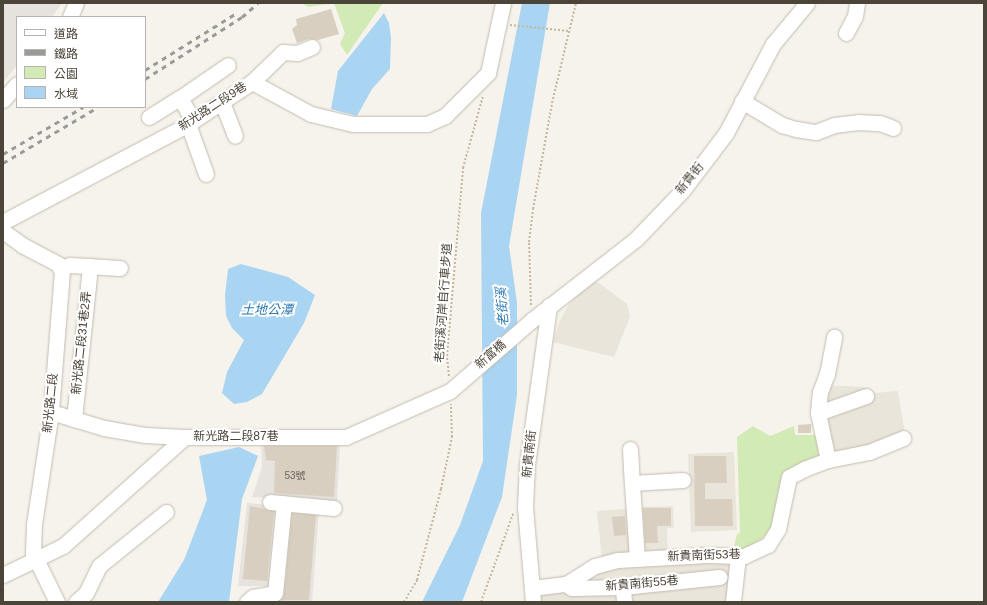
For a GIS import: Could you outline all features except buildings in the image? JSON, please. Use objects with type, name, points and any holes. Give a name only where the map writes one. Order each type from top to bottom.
[{"type":"street","points":[[70,16],[76,3]]},
{"type":"street","points":[[488,73],[503,3]]},
{"type":"street","name":"新貴街","points":[[531,314],[549,306],[636,239],[682,191],[726,133],[773,44],[807,3]]},
{"type":"street","points":[[846,33],[855,16],[857,3]]},
{"type":"street","points":[[252,82],[283,52],[297,53],[312,47]]},
{"type":"street","points":[[149,117],[180,98],[228,64]]},
{"type":"street","name":"新光路二段9巷","points":[[3,222],[191,123],[252,82],[311,114],[352,124],[427,124],[445,116],[488,73]]},
{"type":"street","points":[[3,100],[16,85]]},
{"type":"street","points":[[180,98],[191,123],[206,174]]},
{"type":"street","points":[[742,101],[782,125],[796,129],[816,132],[834,125],[858,122],[880,123],[894,128]]},
{"type":"street","points":[[222,102],[235,136]]},
{"type":"street","points":[[3,231],[60,268],[70,265],[120,268]]},
{"type":"street","name":"新光路二段31巷2弄","points":[[74,419],[90,266]]},
{"type":"street","name":"新光路二段","points":[[57,602],[35,562],[34,524],[51,412],[64,281],[60,268]]},
{"type":"street","name":"新貴南街","points":[[532,595],[525,507],[527,465],[549,306]]},
{"type":"street","name":"新富橋","points":[[450,391],[531,314]]},
{"type":"street","points":[[828,460],[818,413],[820,392],[827,374],[834,337]]},
{"type":"street","name":"新光路二段87巷","points":[[3,576],[35,562],[63,546],[185,437],[346,437],[450,391]]},
{"type":"street","points":[[818,413],[866,396]]},
{"type":"street","points":[[51,412],[104,428],[185,437]]},
{"type":"street","name":"新貴南街53巷","points":[[532,595],[566,584],[595,566],[638,559],[708,555],[744,556],[768,545],[778,529],[789,477],[804,469],[828,460],[869,452],[903,438]]},
{"type":"street","points":[[630,449],[638,559]]},
{"type":"street","points":[[632,483],[683,480]]},
{"type":"street","points":[[247,602],[253,597],[274,593],[277,502],[334,508]]},
{"type":"street","points":[[76,602],[86,593],[99,566],[166,512]]},
{"type":"street","points":[[733,602],[738,556]]},
{"type":"street","name":"新貴南街55巷","points":[[566,584],[572,588],[623,587],[719,576]]},
{"type":"street","points":[[623,587],[624,602]]},
{"type":"path","points":[[531,314],[529,242],[533,209],[552,103],[576,3]]},
{"type":"path","points":[[508,25],[569,31]]},
{"type":"path","name":"老街溪河岸自行車步道","points":[[404,602],[418,580],[441,489],[452,437],[447,356],[463,168],[477,126],[488,73]]},
{"type":"shaded area","points":[[3,3],[62,3],[53,16],[16,16],[16,66],[3,83]]},
{"type":"shaded area","points":[[596,281],[627,304],[630,317],[614,357],[553,342],[559,322],[568,306],[583,288]]},
{"type":"shaded area","points":[[826,385],[864,387],[875,393],[898,391],[905,434],[869,448],[832,455],[824,418]]},
{"type":"shaded area","points":[[261,440],[340,442],[337,502],[252,497],[262,467]]},
{"type":"shaded area","points":[[734,452],[737,530],[691,532],[688,454]]},
{"type":"shaded area","points":[[247,503],[280,506],[272,586],[238,586]]},
{"type":"shaded area","points":[[673,506],[674,528],[667,528],[668,553],[640,555],[638,507]]},
{"type":"shaded area","points":[[286,508],[319,510],[312,602],[276,602]]},
{"type":"shaded area","points":[[627,509],[631,555],[602,559],[597,511]]},
{"type":"shaded area","points":[[725,557],[734,566],[728,602],[538,602],[538,590],[616,564]]},
{"type":"green space","points":[[302,3],[334,3],[308,7]]},
{"type":"green space","points":[[334,3],[383,3],[347,55],[340,44],[345,33]]},
{"type":"green space","points":[[753,426],[770,436],[794,426],[795,435],[817,435],[824,454],[803,463],[769,533],[748,549],[733,551],[737,534],[740,533],[737,437]]},
{"type":"water","name":"老街溪","points":[[522,3],[550,3],[509,246],[517,303],[517,395],[502,497],[462,602],[422,602],[460,525],[483,461],[481,213]]},
{"type":"water","points":[[384,13],[389,23],[391,38],[390,69],[372,89],[357,116],[331,109],[338,71]]},
{"type":"water","name":"土地公潭","points":[[241,264],[288,277],[315,295],[304,323],[262,394],[247,402],[234,404],[222,393],[227,372],[244,340],[232,328],[226,316],[225,295],[228,269]]},
{"type":"water","points":[[239,447],[258,456],[242,499],[229,602],[158,602],[184,560],[207,500],[199,456]]},
{"type":"railway","points":[[146,78],[242,17],[258,3]]},
{"type":"railway","points":[[146,69],[235,14]]},
{"type":"railway","points":[[3,154],[81,108]]},
{"type":"railway","points":[[3,163],[96,108]]}]
